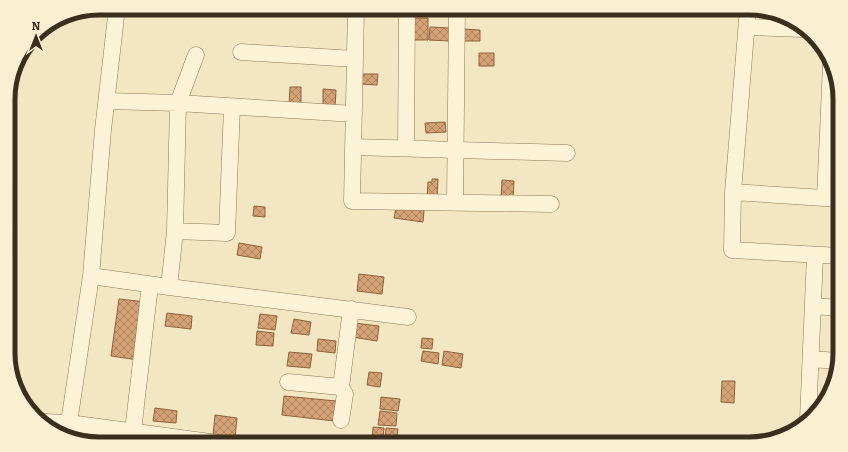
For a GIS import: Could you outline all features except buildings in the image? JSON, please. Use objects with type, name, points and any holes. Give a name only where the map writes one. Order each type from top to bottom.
[{"type":"street","points":[[116,15],[91,276],[68,430],[133,431],[175,437]]},
{"type":"street","points":[[356,15],[352,201],[551,204]]},
{"type":"street","points":[[406,148],[407,15]]},
{"type":"street","points":[[455,202],[457,15]]},
{"type":"street","points":[[748,15],[733,192],[732,250],[833,256]]},
{"type":"street","points":[[747,27],[796,30]]},
{"type":"street","points":[[241,52],[355,59]]},
{"type":"street","points":[[169,287],[175,231],[178,103],[196,56]]},
{"type":"street","points":[[733,192],[832,198],[831,84]]},
{"type":"street","points":[[107,101],[178,103],[354,114]]},
{"type":"street","points":[[175,231],[227,233],[232,107]]},
{"type":"street","points":[[353,147],[567,153]]},
{"type":"street","points":[[808,412],[815,255]]},
{"type":"street","points":[[91,276],[150,285],[408,317]]},
{"type":"street","points":[[133,431],[150,285]]},
{"type":"street","points":[[813,306],[833,307]]},
{"type":"street","points":[[341,420],[345,394],[341,388],[351,309]]},
{"type":"street","points":[[811,359],[833,360]]},
{"type":"street","points":[[288,382],[341,388]]}]
